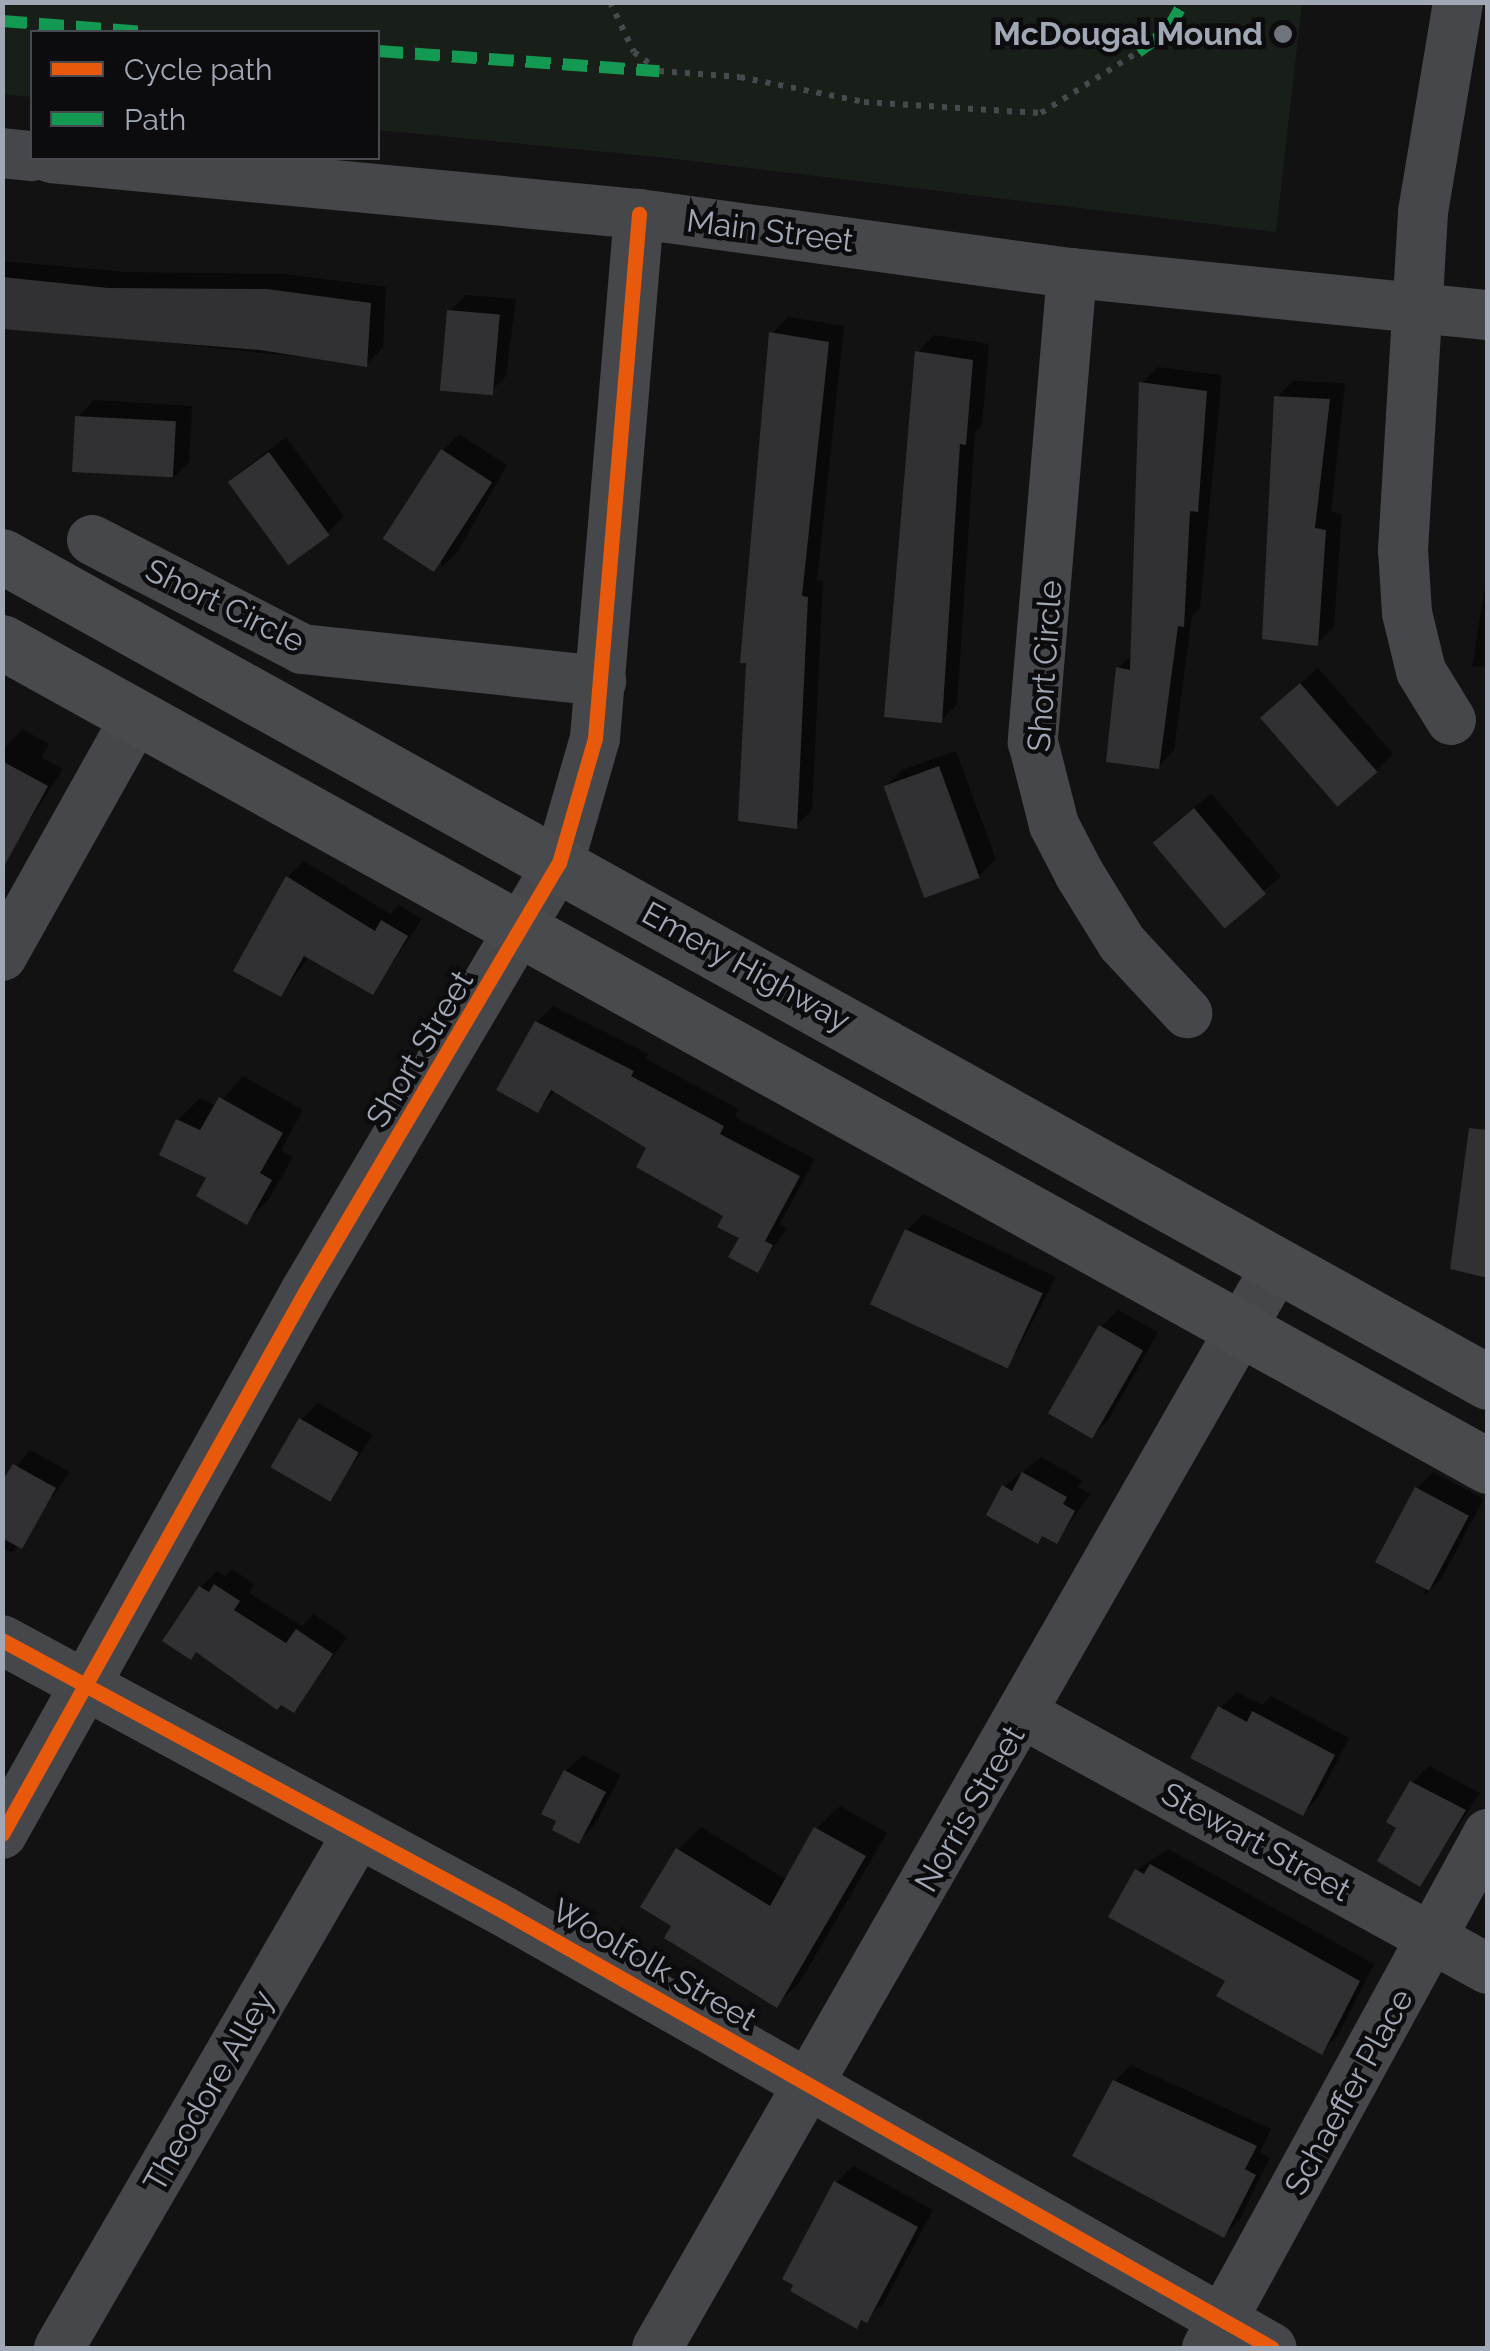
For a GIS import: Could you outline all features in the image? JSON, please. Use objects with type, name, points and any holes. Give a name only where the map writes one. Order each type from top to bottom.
[{"type":"highway","name":"Emery Highway","points":[[2,556],[1488,1382]]},
{"type":"highway","points":[[2,642],[1488,1466]]},
{"type":"street","points":[[1451,720],[1421,671],[1407,612],[1404,550],[1423,212],[1466,28]]},
{"type":"street","points":[[2,153],[30,156]]},
{"type":"street","name":"Main Street","points":[[72,160],[639,214],[1072,274],[1488,315]]},
{"type":"street","name":"Short Street","points":[[2,1834],[305,1292],[560,864],[586,790],[601,682],[639,214]]},
{"type":"street","name":"Short Circle","points":[[1072,274],[1033,742],[1048,809],[1080,875],[1122,942],[1187,1013]]},
{"type":"street","name":"Short Circle","points":[[92,540],[302,649],[601,682]]},
{"type":"street","points":[[2,956],[137,716]]},
{"type":"street","name":"Norris Street","points":[[657,2348],[1025,1715],[1277,1266]]},
{"type":"street","name":"Woolfolk Street","points":[[2,1640],[809,2084],[1214,2334],[1272,2348]]},
{"type":"street","name":"Stewart Street","points":[[1025,1715],[1488,1969]]},
{"type":"street","name":"Theodore Alley","points":[[59,2348],[358,1833]]},
{"type":"street","name":"Schaeffer Place","points":[[1214,2334],[1434,1940],[1488,1834]]},
{"type":"path","points":[[610,2],[634,52],[659,71],[740,77],[864,102],[1041,113],[1138,52]]},
{"type":"shaded area","points":[[3,2],[1302,3],[1276,232],[668,158],[380,130],[380,30],[30,30],[30,97],[3,94]]},
{"type":"building","points":[[2,277],[108,288],[267,289],[371,303],[367,367],[260,350],[2,329]]},
{"type":"building","points":[[447,310],[500,315],[493,395],[440,391]]},
{"type":"building","points":[[769,332],[829,342],[802,596],[808,597],[797,829],[738,821],[746,663],[740,663]]},
{"type":"building","points":[[915,351],[973,360],[966,445],[960,444],[942,723],[884,717]]},
{"type":"building","points":[[1139,382],[1207,391],[1198,512],[1190,511],[1184,627],[1178,626],[1159,769],[1106,762],[1116,667],[1130,670]]},
{"type":"building","points":[[1274,396],[1330,399],[1315,528],[1326,530],[1318,646],[1262,639]]},
{"type":"building","points":[[75,416],[176,421],[173,477],[72,472]]},
{"type":"building","points":[[441,449],[492,482],[434,572],[383,539]]},
{"type":"building","points":[[269,452],[330,535],[288,565],[228,482]]},
{"type":"building","points":[[1300,683],[1377,772],[1337,807],[1260,718]]},
{"type":"building","points":[[2,761],[48,786],[2,870]]},
{"type":"building","points":[[939,766],[980,878],[924,898],[884,786]]},
{"type":"building","points":[[1194,808],[1266,894],[1225,929],[1153,843]]},
{"type":"building","points":[[286,876],[375,931],[381,920],[408,936],[373,995],[304,956],[281,997],[233,971]]},
{"type":"building","points":[[535,1021],[634,1071],[631,1076],[724,1126],[720,1134],[800,1176],[765,1241],[773,1245],[758,1273],[728,1257],[739,1238],[717,1227],[723,1216],[636,1167],[646,1148],[551,1090],[538,1113],[496,1090]]},
{"type":"building","points":[[219,1097],[283,1133],[260,1173],[272,1180],[247,1225],[196,1196],[206,1178],[159,1155],[176,1119],[200,1130]]},
{"type":"building","points":[[1469,1128],[1488,1130],[1488,1278],[1450,1269]]},
{"type":"building","points":[[905,1229],[1043,1293],[1008,1368],[870,1304]]},
{"type":"building","points":[[1099,1325],[1143,1350],[1092,1439],[1048,1413]]},
{"type":"building","points":[[299,1418],[359,1452],[330,1502],[270,1467]]},
{"type":"building","points":[[13,1464],[56,1488],[22,1549],[2,1538],[2,1481]]},
{"type":"building","points":[[1022,1472],[1067,1497],[1063,1504],[1075,1511],[1057,1544],[1042,1536],[1038,1544],[986,1515],[1002,1485],[1012,1491]]},
{"type":"building","points":[[1415,1487],[1469,1516],[1429,1591],[1375,1562]]},
{"type":"building","points":[[214,1584],[240,1601],[234,1610],[286,1643],[296,1629],[333,1654],[294,1713],[281,1705],[277,1710],[196,1652],[191,1660],[162,1641],[199,1586],[209,1592]]},
{"type":"building","points":[[1218,1706],[1247,1722],[1252,1711],[1335,1755],[1303,1816],[1190,1758]]},
{"type":"building","points":[[564,1770],[606,1792],[579,1844],[552,1830],[556,1821],[541,1814]]},
{"type":"building","points":[[1410,1781],[1466,1810],[1420,1887],[1377,1861],[1396,1828],[1386,1822]]},
{"type":"building","points":[[814,1827],[866,1856],[777,2008],[664,1938],[671,1926],[640,1907],[676,1848],[770,1906]]},
{"type":"building","points":[[1150,1864],[1360,1981],[1322,2055],[1216,1996],[1225,1981],[1108,1917],[1135,1869],[1144,1874]]},
{"type":"building","points":[[1113,2080],[1257,2146],[1245,2169],[1256,2175],[1224,2238],[1072,2156]]},
{"type":"building","points":[[834,2181],[918,2227],[867,2323],[861,2320],[857,2329],[790,2291],[793,2285],[782,2279]]},
{"type":"marked path","points":[[1138,52],[1167,31],[1184,2]]},
{"type":"marked path","points":[[2,21],[119,30]]},
{"type":"marked path","points":[[380,51],[659,71]]},
{"type":"cycle path","points":[[2,1834],[305,1292],[559,863],[595,738],[639,214]]},
{"type":"cycle path","points":[[2,1640],[503,1911],[1272,2348]]},
{"type":"place","name":"McDougal Mound","points":[[1283,34]]}]
